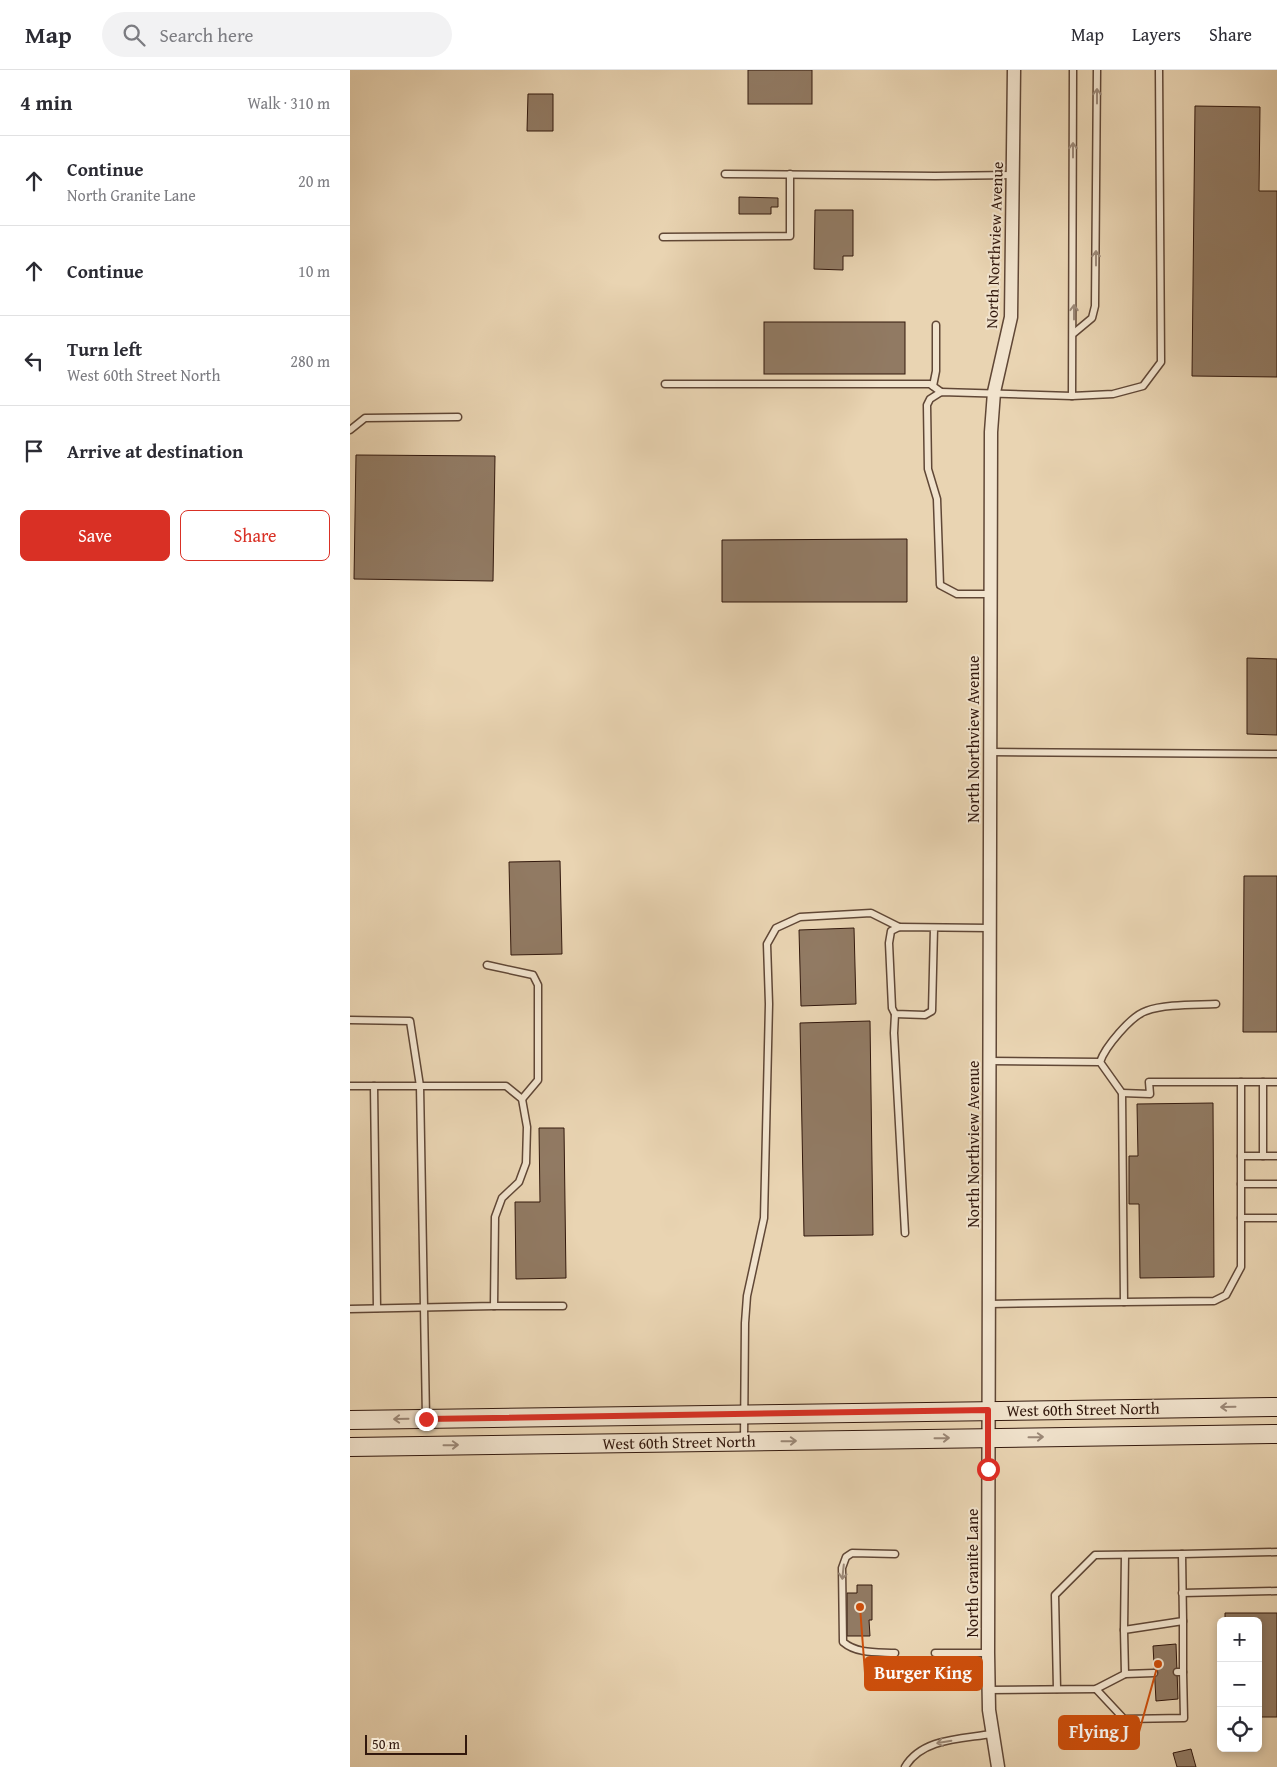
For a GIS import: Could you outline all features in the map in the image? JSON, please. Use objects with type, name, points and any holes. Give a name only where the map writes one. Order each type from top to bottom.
[{"type":"main road","name":"West 60th Street North","points":[[350,1420],[1277,1407]]},
{"type":"main road","name":"West 60th Street North","points":[[350,1446],[1277,1434]]},
{"type":"street","name":"North Northview Avenue","points":[[988,1410],[991,432],[994,392],[1011,317],[1014,70]]},
{"type":"street","name":"North Granite Lane","points":[[988,1410],[988,1690],[991,1734],[998,1767]]},
{"type":"lane","points":[[1072,396],[1074,333],[1073,70]]},
{"type":"lane","points":[[1074,333],[1092,318],[1095,306],[1097,70]]},
{"type":"lane","points":[[990,594],[957,594],[940,585],[937,499],[928,469],[927,404],[930,399],[941,392],[994,392],[1072,396],[1113,394],[1144,386],[1161,362],[1159,70]]},
{"type":"lane","points":[[725,174],[1013,175]]},
{"type":"lane","points":[[663,237],[790,236],[790,174]]},
{"type":"lane","points":[[933,386],[936,371],[936,326]]},
{"type":"lane","points":[[665,384],[933,386],[941,392]]},
{"type":"lane","points":[[350,430],[365,418],[458,417]]},
{"type":"lane","points":[[990,752],[1277,754]]},
{"type":"lane","points":[[744,1441],[747,1296],[764,1218],[769,1004],[767,944],[776,928],[800,918],[871,913],[899,927],[989,928]]},
{"type":"lane","points":[[899,927],[891,931],[889,943],[892,1008],[895,1014],[894,1033],[905,1233]]},
{"type":"lane","points":[[895,1014],[925,1015],[932,1011],[934,928]]},
{"type":"lane","points":[[487,965],[533,976],[538,985],[538,1080],[522,1099]]},
{"type":"lane","points":[[1100,1062],[1109,1045],[1127,1025],[1145,1011],[1216,1004]]},
{"type":"lane","points":[[350,1020],[410,1021],[420,1086],[426,1419]]},
{"type":"lane","points":[[989,1061],[1100,1062]]},
{"type":"lane","points":[[1100,1062],[1122,1094],[1124,1302]]},
{"type":"lane","points":[[1122,1094],[1150,1094],[1149,1082],[1277,1082]]},
{"type":"lane","points":[[989,1304],[1214,1301],[1226,1295],[1241,1267],[1241,1082]]},
{"type":"lane","points":[[1263,1082],[1263,1156]]},
{"type":"lane","points":[[350,1086],[506,1086],[522,1099],[527,1126],[526,1163],[519,1182],[502,1198],[495,1217],[494,1306]]},
{"type":"lane","points":[[374,1086],[377,1308]]},
{"type":"lane","points":[[1241,1156],[1277,1156]]},
{"type":"lane","points":[[1241,1184],[1277,1184]]},
{"type":"lane","points":[[1241,1218],[1277,1218]]},
{"type":"lane","points":[[350,1309],[563,1306]]},
{"type":"lane","points":[[1057,1689],[1055,1595],[1095,1555],[1277,1552]]},
{"type":"lane","points":[[895,1554],[852,1553],[846,1557],[842,1568],[843,1642],[850,1648],[865,1652],[895,1653]]},
{"type":"lane","points":[[1096,1689],[1124,1719],[1184,1718],[1180,1672],[1183,1621],[1182,1554]]},
{"type":"lane","points":[[1125,1555],[1125,1674]]},
{"type":"lane","points":[[1182,1593],[1277,1591]]},
{"type":"lane","points":[[1124,1630],[1183,1621]]},
{"type":"lane","points":[[935,1653],[988,1653]]},
{"type":"lane","points":[[988,1690],[1096,1689],[1125,1674],[1154,1672]]},
{"type":"lane","points":[[905,1767],[911,1758],[932,1744],[991,1734]]},
{"type":"building","points":[[748,70],[812,70],[812,104],[748,104]]},
{"type":"building","points":[[528,94],[553,94],[553,131],[527,131]]},
{"type":"building","points":[[1195,106],[1260,107],[1259,191],[1277,191],[1277,377],[1192,376]]},
{"type":"building","points":[[739,197],[778,198],[778,207],[771,207],[771,214],[739,214]]},
{"type":"building","points":[[815,210],[853,210],[853,256],[843,256],[843,270],[814,269]]},
{"type":"building","points":[[764,322],[905,322],[905,374],[764,374]]},
{"type":"building","points":[[356,455],[495,456],[493,581],[354,579]]},
{"type":"building","points":[[907,539],[907,602],[722,602],[722,540]]},
{"type":"building","points":[[1247,658],[1277,659],[1277,735],[1247,734]]},
{"type":"building","points":[[560,861],[562,954],[511,955],[509,862]]},
{"type":"building","points":[[1244,876],[1277,876],[1277,1032],[1243,1032]]},
{"type":"building","points":[[854,928],[856,1004],[801,1006],[799,930]]},
{"type":"building","points":[[870,1021],[873,1235],[804,1236],[800,1023]]},
{"type":"building","points":[[1213,1103],[1214,1277],[1140,1278],[1139,1204],[1129,1204],[1129,1156],[1138,1156],[1137,1104]]},
{"type":"building","points":[[539,1128],[564,1128],[566,1278],[516,1279],[515,1202],[540,1202]]},
{"type":"building","points":[[857,1585],[872,1585],[872,1620],[869,1620],[870,1636],[847,1636],[847,1593],[857,1593]]},
{"type":"building","points":[[1225,1613],[1277,1613],[1277,1717],[1262,1717],[1262,1617],[1225,1617]]},
{"type":"building","points":[[1176,1644],[1178,1699],[1156,1701],[1153,1646]]},
{"type":"building","points":[[1191,1749],[1196,1767],[1177,1767],[1173,1753]]},
{"type":"place","name":"Burger King","points":[[860,1607]]},
{"type":"place","name":"Flying J","points":[[1158,1664]]},
{"type":"route","points":[[426,1419],[988,1410],[988,1469]]}]
